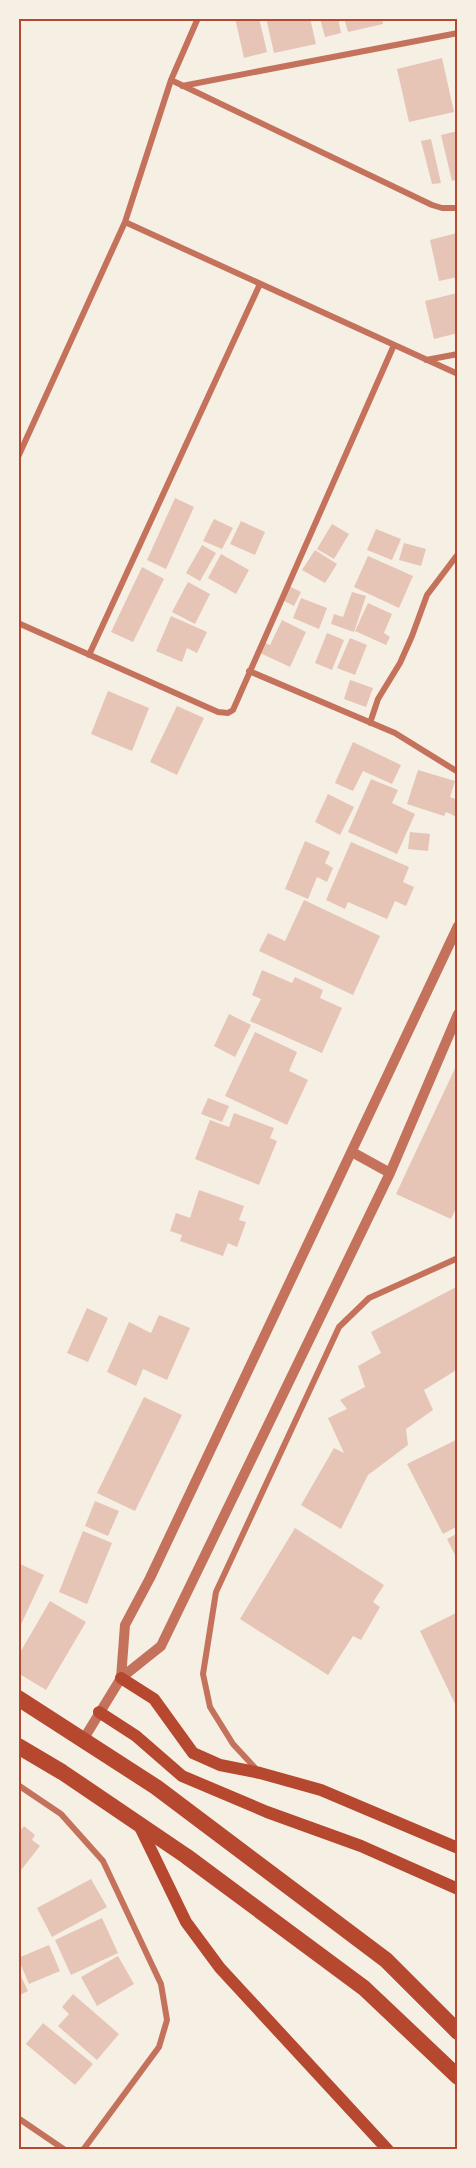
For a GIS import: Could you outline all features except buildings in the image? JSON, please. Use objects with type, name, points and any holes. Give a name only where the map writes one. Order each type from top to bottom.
[{"type":"highway","points":[[18,1698],[156,1787],[386,1960],[458,2032]]},
{"type":"highway","points":[[18,1746],[62,1772],[186,1856],[364,1988],[458,2077]]},
{"type":"main road","points":[[121,1678],[154,1699],[192,1753],[220,1765],[260,1773],[321,1790],[458,1848]]},
{"type":"main road","points":[[99,1712],[136,1736],[182,1776],[267,1812],[361,1846],[458,1889]]},
{"type":"main road","points":[[138,1824],[186,1922],[220,1968],[388,2150]]},
{"type":"street","points":[[18,457],[124,222],[171,80],[198,18]]},
{"type":"street","points":[[182,86],[458,33]]},
{"type":"street","points":[[171,80],[432,205],[442,208],[458,208]]},
{"type":"street","points":[[124,222],[458,374]]},
{"type":"street","points":[[89,655],[260,284]]},
{"type":"street","points":[[18,623],[222,713],[233,710],[394,345]]},
{"type":"street","points":[[426,360],[458,354]]},
{"type":"street","points":[[370,723],[378,699],[400,663],[427,594],[457,558]]},
{"type":"street","points":[[249,671],[394,733],[458,772]]},
{"type":"street","points":[[121,1678],[125,1625],[150,1578],[458,926]]},
{"type":"street","points":[[83,1740],[121,1678],[161,1646],[390,1173],[458,1014]]},
{"type":"street","points":[[352,1152],[390,1173]]},
{"type":"street","points":[[260,1773],[233,1744],[210,1707],[203,1674],[216,1592],[339,1327],[369,1299],[458,1258]]},
{"type":"street","points":[[18,1785],[61,1814],[103,1861],[161,1984],[166,2020],[159,2047],[83,2150]]},
{"type":"street","points":[[18,2118],[65,2150]]}]
